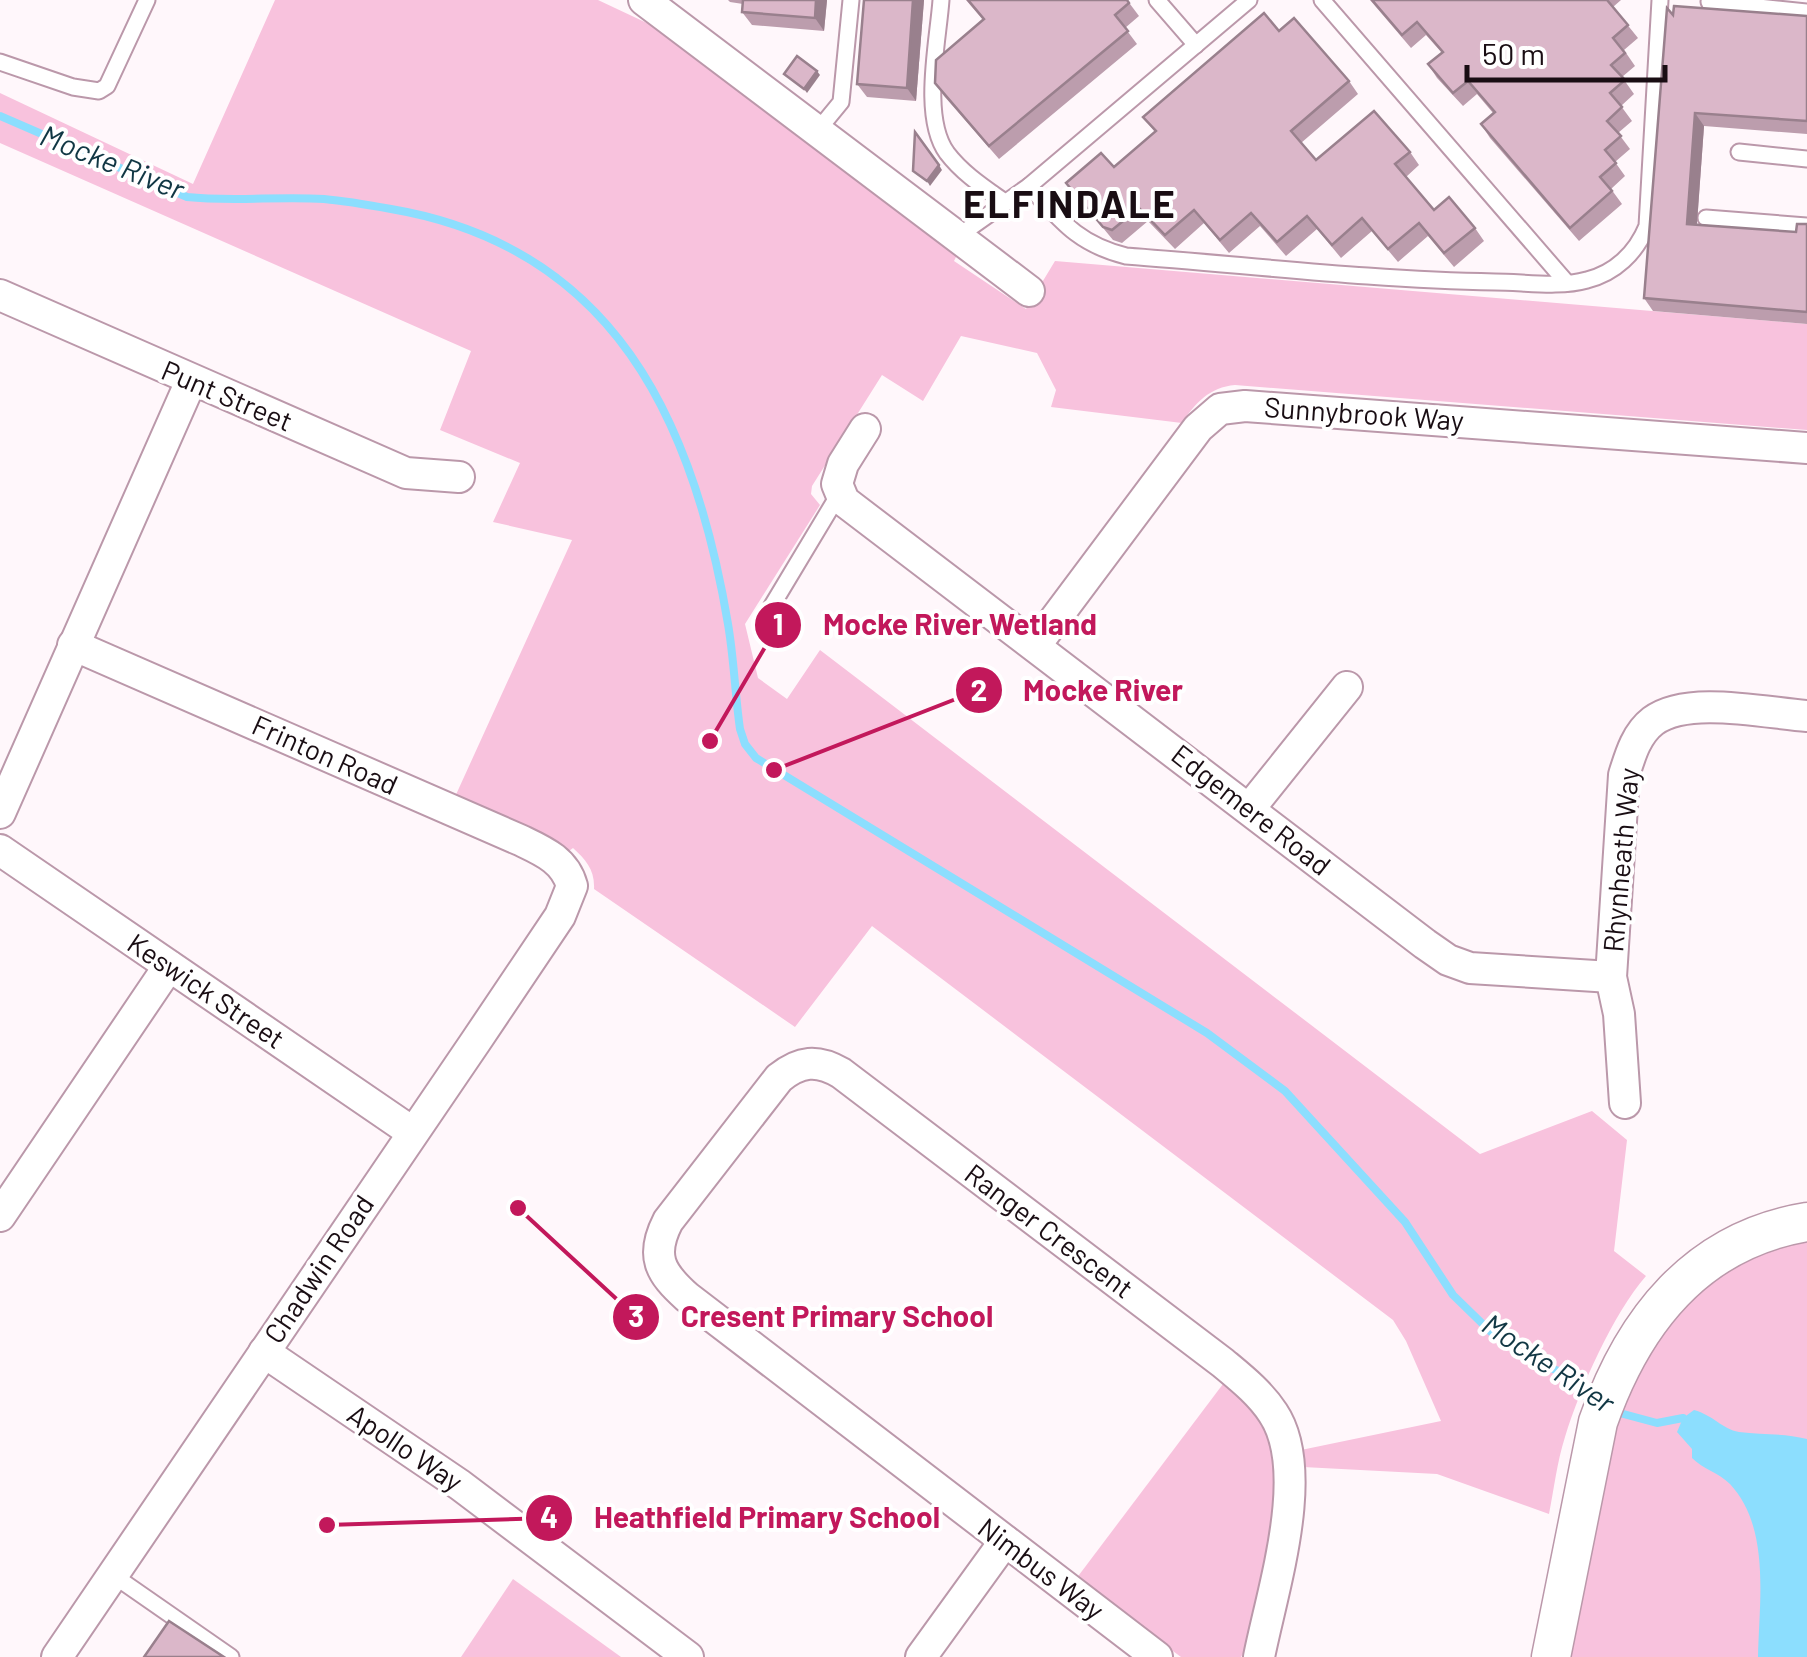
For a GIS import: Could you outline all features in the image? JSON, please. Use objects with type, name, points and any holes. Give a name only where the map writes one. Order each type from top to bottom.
[{"type":"street","points":[[656,4],[1028,291]]},
{"type":"street","name":"Punt Street","points":[[0,294],[406,473],[459,477]]},
{"type":"street","points":[[0,812],[191,380]]},
{"type":"street","name":"Sunnybrook Way","points":[[1035,646],[1198,428],[1220,410],[1245,406],[1407,416],[1807,448]]},
{"type":"street","points":[[839,494],[837,484],[843,464],[865,429]]},
{"type":"street","name":"Edgemere Road","points":[[839,494],[1448,960],[1470,968],[1611,978]]},
{"type":"street","name":"Frinton Road","points":[[72,644],[520,840],[546,853],[570,878]]},
{"type":"street","points":[[1250,808],[1347,687]]},
{"type":"street","name":"Rhynheath Way","points":[[1625,1103],[1619,1014],[1611,978],[1624,775],[1634,744],[1653,720],[1677,709],[1698,707],[1807,716]]},
{"type":"street","name":"Keswick Street","points":[[0,850],[412,1132]]},
{"type":"street","name":"Chadwin Road","points":[[56,1657],[560,916],[572,886],[570,878]]},
{"type":"street","points":[[0,1216],[169,966]]},
{"type":"street","name":"Ranger Crescent","points":[[658,1248],[668,1221],[779,1078],[802,1064],[814,1062],[841,1073],[1223,1363],[1273,1413],[1288,1449],[1291,1478],[1259,1657]]},
{"type":"street","points":[[1551,1657],[1598,1422],[1611,1385],[1650,1317],[1696,1271],[1748,1241],[1807,1222]]},
{"type":"street","name":"Nimbus Way","points":[[658,1248],[662,1272],[687,1296],[1158,1657]]},
{"type":"street","name":"Apollo Way","points":[[264,1352],[460,1484],[688,1657]]},
{"type":"street","points":[[921,1657],[1005,1541]]},
{"type":"lane","points":[[0,62],[73,87],[99,91],[107,86],[146,0]]},
{"type":"lane","points":[[818,130],[840,102],[851,0]]},
{"type":"lane","points":[[941,0],[933,117],[937,134],[961,168],[1006,203]]},
{"type":"lane","points":[[1157,0],[1196,45]]},
{"type":"lane","points":[[958,237],[1028,186],[1249,0]]},
{"type":"lane","points":[[1322,0],[1567,283]]},
{"type":"lane","points":[[1028,186],[1079,238],[1126,256],[1455,281],[1567,283],[1608,274],[1641,241],[1647,226],[1660,0]]},
{"type":"lane","points":[[1709,2],[1807,12]]},
{"type":"lane","points":[[1739,152],[1807,160]]},
{"type":"lane","points":[[1706,218],[1807,226]]},
{"type":"lane","points":[[764,619],[839,494]]},
{"type":"lane","points":[[112,1574],[231,1657]]},
{"type":"shaded area","points":[[275,0],[598,0],[649,24],[958,253],[954,261],[1026,309],[1055,261],[1807,324],[1807,430],[1235,385],[1204,397],[1182,423],[1051,407],[1056,390],[1037,353],[961,336],[923,401],[882,375],[812,486],[811,494],[820,505],[745,624],[758,678],[787,699],[820,650],[1480,1154],[1592,1111],[1627,1140],[1614,1251],[1646,1276],[1610,1331],[1579,1397],[1562,1446],[1549,1514],[1437,1474],[1303,1467],[1301,1450],[1441,1421],[1393,1320],[872,926],[795,1027],[594,889],[589,866],[573,848],[569,851],[454,799],[572,540],[493,522],[520,463],[440,430],[471,351],[0,143],[0,93],[193,184]]},
{"type":"shaded area","points":[[1807,1222],[1807,1657],[1551,1657],[1581,1498],[1650,1317]]},
{"type":"shaded area","points":[[1226,1380],[1256,1411],[1273,1446],[1279,1490],[1249,1643],[1241,1657],[1181,1657],[1076,1579]]},
{"type":"shaded area","points":[[513,1579],[621,1657],[461,1657]]},
{"type":"water","points":[[1694,1410],[1739,1432],[1807,1439],[1807,1657],[1758,1657],[1760,1566],[1752,1522],[1730,1484],[1692,1458],[1692,1449],[1677,1432],[1683,1418]]},
{"type":"building","points":[[743,0],[816,0],[815,18],[742,12]]},
{"type":"building","points":[[864,0],[913,0],[907,88],[857,84]]},
{"type":"building","points":[[968,0],[1127,0],[1129,3],[1115,15],[1128,31],[989,146],[935,83],[936,60],[984,19]]},
{"type":"building","points":[[1372,0],[1607,0],[1628,25],[1613,38],[1625,53],[1611,65],[1625,80],[1610,93],[1622,107],[1607,121],[1621,136],[1605,150],[1616,163],[1600,177],[1612,191],[1570,228],[1481,124],[1495,112],[1468,81],[1453,93],[1428,64],[1443,52],[1417,22],[1402,35]]},
{"type":"building","points":[[1674,6],[1807,16],[1807,121],[1695,113],[1687,224],[1796,232],[1797,224],[1807,224],[1807,312],[1644,298],[1667,8],[1673,15]]},
{"type":"building","points":[[1264,13],[1279,31],[1294,18],[1349,81],[1291,131],[1316,160],[1374,111],[1410,152],[1395,164],[1434,210],[1449,197],[1475,228],[1444,253],[1419,223],[1388,249],[1362,218],[1332,245],[1307,216],[1277,242],[1251,213],[1220,240],[1194,210],[1165,235],[1139,208],[1112,230],[1103,227],[1066,183],[1101,153],[1114,167],[1156,131],[1143,117]]},
{"type":"building","points":[[797,56],[817,71],[804,89],[784,74]]},
{"type":"building","points":[[915,132],[939,165],[927,181],[913,171]]},
{"type":"building","points":[[169,1621],[224,1657],[144,1657]]},
{"type":"waterway","name":"Mocke River","points":[[0,116],[187,197],[332,200],[391,209],[468,229],[533,261],[587,303],[630,355],[665,414],[692,479],[713,549],[728,624],[740,729],[756,758],[1207,1033],[1285,1091],[1405,1222],[1453,1295],[1493,1334],[1534,1362],[1564,1373],[1583,1395],[1595,1401]]},
{"type":"waterway","name":"Mocke River","points":[[1616,1412],[1657,1423],[1683,1418]]},
{"type":"place","name":"Mocke River Wetland","points":[[710,741]]},
{"type":"place","name":"Mocke River","points":[[774,770]]},
{"type":"place","name":"Cresent Primary School","points":[[518,1208]]},
{"type":"place","name":"Heathfield Primary School","points":[[327,1525]]},
{"type":"district","name":"ELFINDALE","points":[[1070,205]]}]
